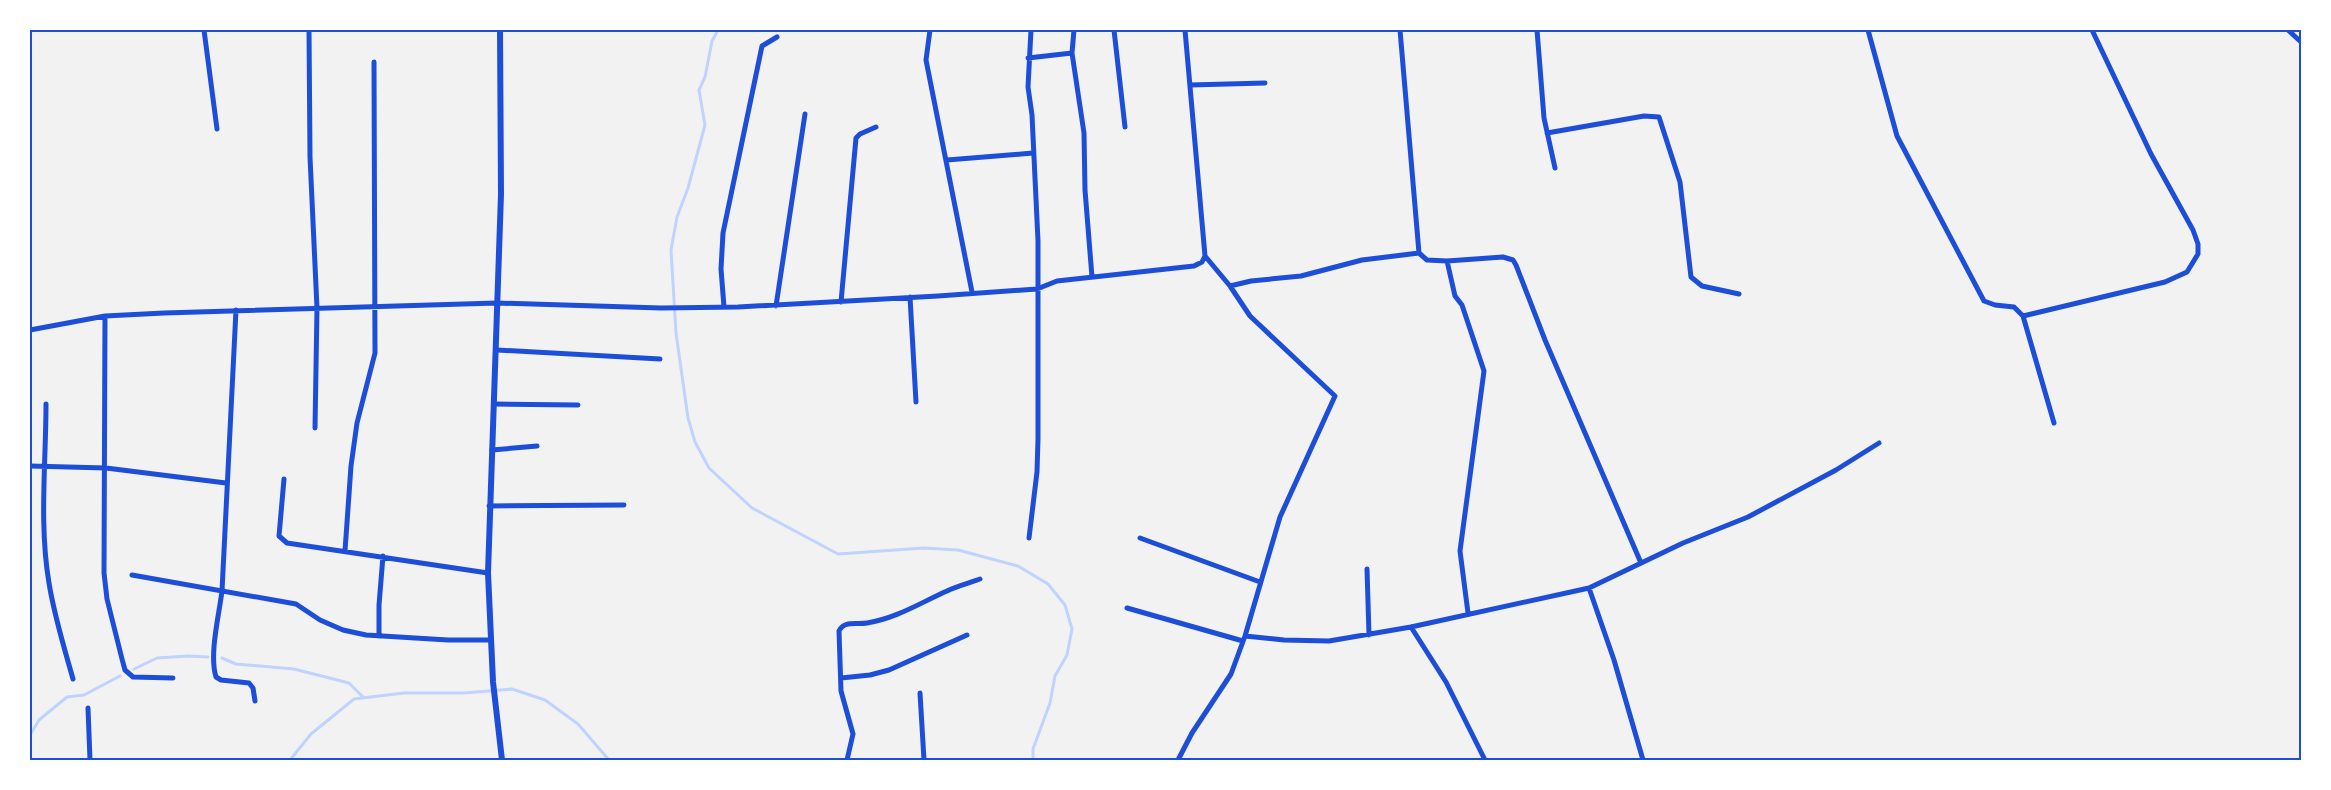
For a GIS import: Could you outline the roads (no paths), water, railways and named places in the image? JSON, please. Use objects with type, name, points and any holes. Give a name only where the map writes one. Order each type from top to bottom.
[{"type":"street","points":[[204,30],[217,129]]},
{"type":"street","points":[[309,30],[310,157],[317,308],[315,428]]},
{"type":"street","points":[[500,30],[501,194],[488,573],[492,682],[502,760]]},
{"type":"street","points":[[930,30],[926,60],[972,292]]},
{"type":"street","points":[[1029,538],[1037,472],[1037,194],[1032,115],[1028,87],[1028,58],[1031,30]]},
{"type":"street","points":[[1074,30],[1072,53],[1084,133],[1085,190],[1092,277]]},
{"type":"street","points":[[1114,30],[1125,127]]},
{"type":"street","points":[[30,330],[105,316],[236,310],[497,303],[661,308],[776,306],[1037,289],[1058,281],[1194,266],[1202,262],[1205,256],[1185,30]]},
{"type":"street","points":[[1400,30],[1419,253],[1427,260],[1447,261],[1503,257],[1513,260],[1549,349],[1641,562]]},
{"type":"street","points":[[1537,30],[1544,118],[1555,168]]},
{"type":"street","points":[[1868,30],[1896,136],[1984,301],[2014,307],[2023,316],[2054,423]]},
{"type":"street","points":[[2023,316],[2165,282],[2187,272],[2198,254],[2198,244],[2193,230],[2151,154],[2092,30]]},
{"type":"street","points":[[2288,30],[2301,42]]},
{"type":"street","points":[[724,307],[721,269],[723,233],[747,123],[758,57],[762,46],[777,37]]},
{"type":"street","points":[[1028,58],[1072,53]]},
{"type":"street","points":[[345,551],[351,466],[357,423],[375,352],[374,62]]},
{"type":"street","points":[[1190,85],[1265,83]]},
{"type":"street","points":[[776,306],[805,114]]},
{"type":"street","points":[[1547,133],[1644,116],[1659,117],[1680,182],[1691,278],[1702,286],[1739,294]]},
{"type":"street","points":[[841,302],[856,138],[860,134],[876,127]]},
{"type":"street","points":[[947,160],[1033,153]]},
{"type":"street","points":[[1230,286],[1301,276],[1362,260],[1419,253]]},
{"type":"street","points":[[1178,760],[1192,733],[1230,674],[1244,639],[1280,517],[1335,396],[1250,316],[1230,286],[1205,256]]},
{"type":"street","points":[[1447,261],[1455,296],[1462,305],[1484,371],[1460,551],[1468,613]]},
{"type":"street","points":[[910,297],[916,402]]},
{"type":"street","points":[[236,310],[222,592],[216,628],[215,674],[221,680],[249,683],[253,688],[255,701]]},
{"type":"street","points":[[105,316],[106,468],[104,573],[107,599],[125,670],[133,677],[173,678]]},
{"type":"street","points":[[497,350],[660,359]]},
{"type":"street","points":[[46,404],[44,514],[49,584],[73,679]]},
{"type":"street","points":[[494,404],[578,405]]},
{"type":"street","points":[[1127,608],[1244,639],[1329,641],[1369,635],[1589,588],[1641,562],[1748,517],[1768,504],[1836,470],[1879,444]]},
{"type":"street","points":[[492,450],[537,446]]},
{"type":"street","points":[[30,466],[106,468],[226,483]]},
{"type":"street","points":[[284,479],[279,536],[287,543],[488,573]]},
{"type":"street","points":[[489,506],[624,505]]},
{"type":"street","points":[[1140,538],[1260,582]]},
{"type":"street","points":[[378,636],[378,605],[383,556]]},
{"type":"street","points":[[1367,569],[1369,635]]},
{"type":"street","points":[[132,575],[296,604],[320,620],[343,630],[378,636],[490,640]]},
{"type":"street","points":[[847,760],[853,734],[843,704],[839,631],[844,624],[863,624],[886,620],[947,591],[980,578]]},
{"type":"street","points":[[1589,588],[1614,660],[1644,760]]},
{"type":"street","points":[[1411,626],[1446,682],[1485,760]]},
{"type":"street","points":[[841,678],[870,675],[889,670],[967,635]]},
{"type":"street","points":[[920,693],[924,760]]},
{"type":"street","points":[[88,708],[90,760]]},
{"type":"waterway","points":[[718,30],[712,41],[705,77],[699,90],[705,125],[688,188],[677,217],[671,250],[676,333],[688,418],[695,442],[709,468],[752,508],[838,554],[924,548],[958,550],[1018,566],[1048,584],[1065,605],[1072,629],[1067,655],[1055,676],[1050,703],[1033,749],[1033,760]]},
{"type":"waterway","points":[[134,669],[157,658],[208,657]]},
{"type":"waterway","points":[[222,658],[236,664],[294,669],[349,683],[363,697]]},
{"type":"waterway","points":[[30,735],[39,720],[67,697],[84,695],[120,676]]},
{"type":"waterway","points":[[290,760],[311,734],[354,699],[404,693],[464,693],[512,689],[545,700],[578,724],[609,760]]}]
